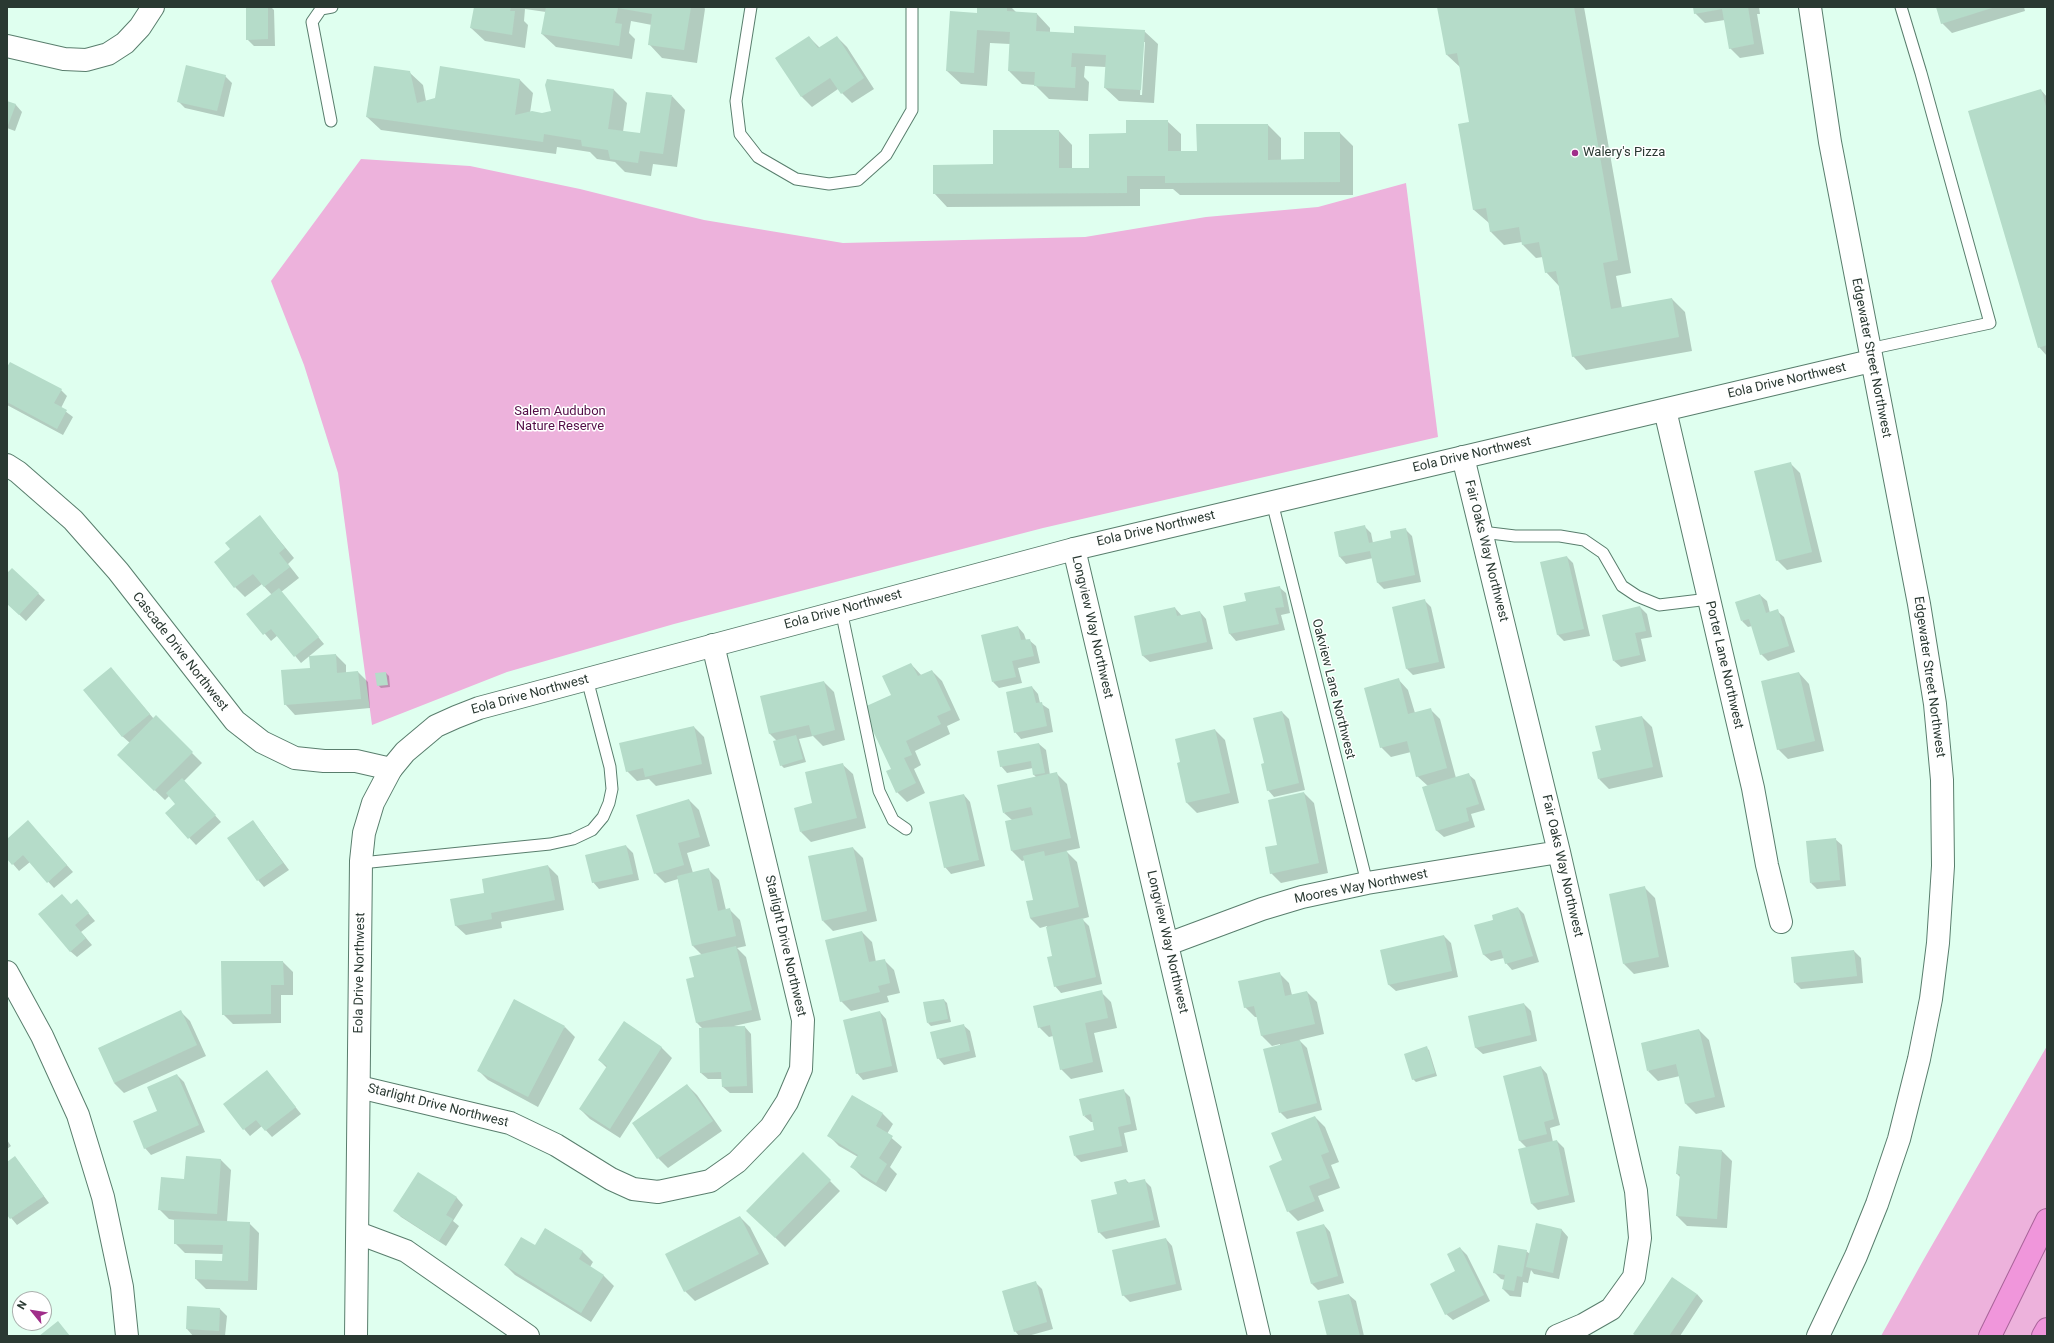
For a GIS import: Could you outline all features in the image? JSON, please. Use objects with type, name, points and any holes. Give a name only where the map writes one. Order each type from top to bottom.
[{"type":"highway","points":[[1990,1336],[2047,1220]]},
{"type":"highway","points":[[2044,1336],[2047,1329]]},
{"type":"street","points":[[7,46],[64,59],[86,60],[108,54],[125,43],[140,27],[153,7]]},
{"type":"street","name":"Edgewater Street Northwest","points":[[1810,7],[1830,142],[1919,604],[1935,704],[1942,780],[1943,866],[1938,943],[1931,1000],[1920,1059],[1901,1132],[1868,1226],[1818,1336]]},
{"type":"street","name":"Eola Drive Northwest","points":[[356,1336],[361,863],[364,833],[368,817],[382,784],[391,769],[405,752],[436,726],[479,708],[1074,548],[1665,410],[1870,355]]},
{"type":"street","name":"Porter Lane Northwest","points":[[1665,410],[1753,788],[1767,865],[1781,922]]},
{"type":"street","name":"Fair Oaks Way Northwest","points":[[1464,457],[1559,852],[1636,1190],[1640,1238],[1634,1277],[1611,1309],[1583,1325],[1557,1336]]},
{"type":"street","name":"Cascade Drive Northwest","points":[[7,465],[18,472],[74,520],[118,572],[235,721],[262,742],[295,758],[324,762],[356,761],[391,769]]},
{"type":"street","name":"Longview Way Northwest","points":[[1074,548],[1259,1336]]},
{"type":"street","name":"Starlight Drive Northwest","points":[[359,1087],[510,1122],[556,1145],[611,1179],[634,1189],[658,1192],[710,1181],[737,1162],[771,1127],[787,1102],[801,1068],[803,1020],[713,645]]},
{"type":"street","name":"Moores Way Northwest","points":[[1168,944],[1282,903],[1367,883],[1559,852]]},
{"type":"street","points":[[7,972],[42,1036],[78,1116],[103,1197],[122,1287],[127,1336]]},
{"type":"street","points":[[358,1232],[406,1251],[528,1336]]},
{"type":"lane","points":[[331,120],[312,22],[321,9],[332,7]]},
{"type":"lane","points":[[750,7],[736,101],[740,134],[758,156],[796,179],[829,184],[858,180],[886,155],[912,110],[912,7]]},
{"type":"lane","points":[[1870,355],[1990,323],[1921,73],[1901,7]]},
{"type":"lane","name":"Oakview Lane Northwest","points":[[1272,502],[1367,883]]},
{"type":"lane","points":[[1482,532],[1515,536],[1560,536],[1584,540],[1603,553],[1622,586],[1637,596],[1659,605],[1709,599]]},
{"type":"lane","points":[[841,610],[879,791],[893,820],[906,829]]},
{"type":"lane","points":[[361,863],[550,844],[573,839],[592,830],[603,817],[609,803],[612,789],[609,760],[588,679]]},
{"type":"green space","name":"Salem Audubon Nature Reserve","points":[[361,159],[470,166],[580,189],[704,220],[843,243],[1085,237],[1206,217],[1318,207],[1406,183],[1438,437],[1043,528],[674,624],[507,672],[372,725],[338,473],[304,365],[271,281]]},
{"type":"green space","points":[[2047,1046],[2047,1336],[1881,1336],[1924,1259]]},
{"type":"building","points":[[246,7],[268,7],[268,39],[246,40]]},
{"type":"building","points":[[474,7],[511,7],[510,11],[515,11],[512,35],[470,28]]},
{"type":"building","points":[[546,7],[691,7],[684,50],[648,45],[652,14],[618,8],[615,23],[622,24],[619,46],[541,34]]},
{"type":"building","points":[[977,7],[1007,7],[1007,11],[1037,13],[1036,31],[1074,33],[1074,26],[1145,30],[1141,90],[1104,88],[1106,55],[1072,53],[1071,67],[1076,67],[1075,88],[1034,86],[1035,72],[1008,71],[1010,32],[977,30],[974,73],[946,71],[950,11],[977,13]]},
{"type":"building","points":[[1437,7],[1574,7],[1618,260],[1603,263],[1611,309],[1672,298],[1679,337],[1572,357],[1556,271],[1545,273],[1539,242],[1522,245],[1519,227],[1490,232],[1486,208],[1473,210],[1458,124],[1469,122],[1457,53],[1446,55]]},
{"type":"building","points":[[1693,7],[1748,7],[1754,44],[1729,49],[1722,9],[1694,14]]},
{"type":"building","points":[[1936,7],[1995,7],[1941,24]]},
{"type":"building","points":[[809,36],[818,48],[837,36],[864,78],[841,94],[830,78],[801,97],[775,58]]},
{"type":"building","points":[[186,65],[226,75],[217,111],[177,102]]},
{"type":"building","points":[[374,66],[410,71],[417,103],[435,98],[440,66],[520,79],[515,115],[532,111],[542,113],[551,111],[545,85],[547,79],[614,89],[608,129],[640,133],[646,92],[672,95],[663,154],[640,151],[638,163],[610,159],[608,150],[582,146],[581,140],[544,134],[543,142],[366,117]]},
{"type":"building","points":[[2041,89],[2047,110],[2047,345],[2038,348],[1968,111]]},
{"type":"building","points":[[7,101],[16,104],[7,128]]},
{"type":"building","points":[[1126,120],[1168,120],[1168,151],[1197,151],[1196,124],[1268,124],[1268,160],[1304,159],[1304,132],[1340,132],[1340,182],[1165,183],[1165,176],[1127,176],[1127,193],[933,194],[933,165],[993,164],[993,130],[1059,130],[1059,168],[1089,168],[1089,134],[1126,133]]},
{"type":"building","points":[[10,362],[62,389],[54,403],[67,410],[57,429],[7,402],[7,367]]},
{"type":"building","points":[[1791,462],[1812,552],[1776,561],[1754,471]]},
{"type":"building","points":[[260,515],[285,548],[279,553],[290,567],[264,587],[253,574],[234,588],[214,562],[230,549],[225,543]]},
{"type":"building","points":[[1365,525],[1369,543],[1391,538],[1390,531],[1406,528],[1415,575],[1377,583],[1370,551],[1339,557],[1334,532]]},
{"type":"building","points":[[1567,556],[1584,629],[1557,635],[1540,562]]},
{"type":"building","points":[[12,568],[39,593],[19,615],[7,604],[7,573]]},
{"type":"building","points":[[1280,586],[1284,607],[1275,608],[1279,624],[1229,634],[1223,606],[1246,601],[1244,593]]},
{"type":"building","points":[[279,588],[319,637],[294,657],[271,629],[263,635],[246,614]]},
{"type":"building","points":[[1760,594],[1766,613],[1778,609],[1789,646],[1760,655],[1749,619],[1741,621],[1735,602]]},
{"type":"building","points":[[1425,599],[1439,662],[1406,669],[1392,607]]},
{"type":"building","points":[[1640,606],[1646,631],[1635,633],[1640,655],[1613,661],[1602,615]]},
{"type":"building","points":[[1175,607],[1177,616],[1200,611],[1207,642],[1142,656],[1134,616]]},
{"type":"building","points":[[1018,626],[1021,640],[1030,639],[1034,656],[1012,661],[1016,677],[992,682],[981,635]]},
{"type":"building","points":[[336,654],[337,673],[358,671],[361,699],[284,705],[281,670],[310,668],[309,656]]},
{"type":"building","points":[[911,663],[918,676],[932,670],[951,710],[937,716],[941,724],[906,741],[912,755],[904,758],[916,783],[896,793],[886,771],[891,769],[862,708],[891,695],[882,676]]},
{"type":"building","points":[[111,667],[150,714],[122,737],[83,690]]},
{"type":"building","points":[[386,672],[388,685],[377,686],[375,673]]},
{"type":"building","points":[[1799,672],[1815,741],[1777,750],[1761,681]]},
{"type":"building","points":[[1399,678],[1408,714],[1431,708],[1447,768],[1416,777],[1407,741],[1380,748],[1364,688]]},
{"type":"building","points":[[824,681],[835,730],[812,736],[809,725],[769,734],[760,696]]},
{"type":"building","points":[[1032,686],[1036,703],[1042,702],[1047,726],[1014,733],[1006,692]]},
{"type":"building","points":[[1282,711],[1299,783],[1267,791],[1261,764],[1264,763],[1253,718]]},
{"type":"building","points":[[156,715],[193,752],[154,791],[117,755]]},
{"type":"building","points":[[1642,716],[1653,767],[1598,779],[1592,752],[1601,750],[1595,726]]},
{"type":"building","points":[[694,726],[702,764],[645,777],[643,768],[626,772],[619,743]]},
{"type":"building","points":[[1215,729],[1230,793],[1186,803],[1177,763],[1180,762],[1175,739]]},
{"type":"building","points":[[796,735],[803,759],[780,766],[773,741]]},
{"type":"building","points":[[1039,743],[1045,773],[1033,775],[1031,761],[1000,767],[997,751]]},
{"type":"building","points":[[843,763],[857,818],[800,832],[794,808],[812,803],[805,772]]},
{"type":"building","points":[[1057,772],[1071,838],[1011,851],[1005,821],[1033,815],[1031,807],[1003,813],[997,785]]},
{"type":"building","points":[[1469,773],[1479,804],[1466,808],[1469,821],[1436,831],[1422,787]]},
{"type":"building","points":[[182,778],[216,815],[188,839],[165,813],[175,804],[166,793]]},
{"type":"building","points":[[1304,792],[1319,863],[1270,874],[1265,847],[1277,845],[1268,800]]},
{"type":"building","points":[[964,794],[979,860],[944,868],[929,802]]},
{"type":"building","points":[[689,799],[700,837],[678,843],[684,865],[654,874],[636,815]]},
{"type":"building","points":[[28,820],[67,865],[47,883],[23,855],[12,865],[7,859],[7,839]]},
{"type":"building","points":[[253,820],[283,863],[257,881],[227,838]]},
{"type":"building","points":[[1836,838],[1840,880],[1810,883],[1806,841]]},
{"type":"building","points":[[626,845],[633,874],[592,883],[585,855]]},
{"type":"building","points":[[853,847],[867,911],[822,921],[808,856]]},
{"type":"building","points":[[1044,851],[1045,856],[1067,851],[1079,907],[1030,918],[1026,901],[1033,900],[1023,856]]},
{"type":"building","points":[[548,865],[555,900],[491,913],[492,919],[455,926],[450,899],[484,893],[482,879]]},
{"type":"building","points":[[709,868],[718,911],[730,908],[736,936],[692,946],[677,876]]},
{"type":"building","points":[[1645,886],[1659,957],[1623,964],[1609,894]]},
{"type":"building","points":[[62,894],[71,904],[77,899],[89,913],[75,925],[86,938],[70,952],[38,914]]},
{"type":"building","points":[[1518,907],[1533,956],[1505,964],[1501,950],[1483,955],[1474,925],[1493,920],[1492,915]]},
{"type":"building","points":[[1083,918],[1096,977],[1054,987],[1047,957],[1052,956],[1046,927]]},
{"type":"building","points":[[862,931],[869,962],[885,959],[890,983],[878,986],[880,992],[840,1002],[825,940]]},
{"type":"building","points":[[1444,935],[1452,971],[1388,985],[1380,950]]},
{"type":"building","points":[[736,946],[752,1010],[696,1023],[686,979],[694,977],[689,957]]},
{"type":"building","points":[[1854,950],[1857,976],[1794,983],[1791,957]]},
{"type":"building","points":[[221,961],[283,961],[284,985],[271,985],[271,1014],[222,1015]]},
{"type":"building","points":[[1280,972],[1285,996],[1307,991],[1315,1024],[1261,1036],[1254,1006],[1244,1008],[1238,981]]},
{"type":"building","points":[[1102,990],[1108,1018],[1085,1023],[1093,1062],[1060,1070],[1050,1025],[1038,1028],[1033,1006]]},
{"type":"building","points":[[514,999],[565,1026],[528,1097],[477,1071]]},
{"type":"building","points":[[944,999],[948,1019],[927,1023],[923,1002]]},
{"type":"building","points":[[1524,1003],[1531,1035],[1475,1048],[1468,1016]]},
{"type":"building","points":[[181,1010],[197,1045],[114,1083],[98,1048]]},
{"type":"building","points":[[880,1011],[892,1066],[856,1074],[843,1020]]},
{"type":"building","points":[[624,1021],[662,1047],[610,1129],[579,1109],[607,1066],[598,1060]]},
{"type":"building","points":[[964,1024],[970,1051],[937,1059],[930,1032]]},
{"type":"building","points":[[745,1026],[747,1086],[722,1087],[721,1072],[700,1073],[699,1028]]},
{"type":"building","points":[[1699,1029],[1715,1097],[1685,1104],[1676,1064],[1647,1071],[1641,1043]]},
{"type":"building","points":[[1300,1040],[1317,1103],[1279,1113],[1263,1049]]},
{"type":"building","points":[[1427,1046],[1435,1073],[1412,1080],[1404,1054]]},
{"type":"building","points":[[1541,1066],[1554,1119],[1544,1122],[1547,1134],[1519,1141],[1503,1076]]},
{"type":"building","points":[[267,1070],[296,1107],[265,1131],[256,1120],[243,1130],[223,1104]]},
{"type":"building","points":[[177,1074],[199,1125],[144,1149],[133,1121],[157,1111],[147,1087]]},
{"type":"building","points":[[687,1084],[713,1121],[657,1159],[632,1123]]},
{"type":"building","points":[[1124,1089],[1131,1124],[1118,1127],[1122,1146],[1074,1156],[1069,1136],[1094,1130],[1091,1114],[1083,1116],[1079,1099]]},
{"type":"building","points":[[852,1095],[883,1113],[876,1126],[893,1136],[879,1158],[887,1164],[876,1183],[850,1167],[858,1155],[827,1136]]},
{"type":"building","points":[[1315,1116],[1329,1152],[1321,1155],[1330,1178],[1309,1186],[1315,1201],[1287,1212],[1269,1166],[1282,1160],[1271,1133]]},
{"type":"building","points":[[1557,1140],[1569,1195],[1531,1204],[1518,1149]]},
{"type":"building","points":[[1679,1146],[1722,1150],[1717,1219],[1676,1216],[1680,1174],[1676,1174]]},
{"type":"building","points":[[803,1152],[831,1180],[775,1238],[746,1211]]},
{"type":"building","points":[[15,1156],[44,1196],[10,1219],[7,1215],[7,1162]]},
{"type":"building","points":[[186,1156],[221,1159],[217,1214],[158,1210],[161,1177],[184,1179]]},
{"type":"building","points":[[418,1172],[457,1197],[446,1215],[453,1219],[439,1241],[393,1211]]},
{"type":"building","points":[[1126,1179],[1127,1183],[1145,1179],[1154,1220],[1098,1233],[1091,1200],[1117,1194],[1114,1182]]},
{"type":"building","points":[[740,1216],[759,1254],[684,1292],[665,1254]]},
{"type":"building","points":[[174,1219],[250,1222],[248,1281],[195,1279],[195,1260],[222,1261],[223,1245],[174,1244]]},
{"type":"building","points":[[1536,1223],[1562,1229],[1553,1273],[1526,1267]]},
{"type":"building","points":[[1324,1224],[1338,1276],[1311,1284],[1296,1232]]},
{"type":"building","points":[[545,1228],[583,1251],[579,1259],[604,1275],[581,1313],[504,1265],[521,1237],[535,1245]]},
{"type":"building","points":[[1166,1238],[1176,1284],[1122,1296],[1112,1250]]},
{"type":"building","points":[[1498,1245],[1527,1250],[1522,1277],[1517,1276],[1514,1291],[1502,1289],[1505,1275],[1493,1273]]},
{"type":"building","points":[[1460,1247],[1484,1295],[1445,1315],[1430,1284],[1455,1271],[1447,1254]]},
{"type":"building","points":[[1672,1277],[1697,1294],[1669,1336],[1636,1336],[1633,1334]]},
{"type":"building","points":[[1036,1281],[1047,1322],[1014,1332],[1002,1291]]},
{"type":"building","points":[[1349,1294],[1360,1336],[1327,1336],[1318,1301]]},
{"type":"building","points":[[187,1306],[220,1308],[219,1331],[186,1329]]},
{"type":"building","points":[[58,1321],[70,1336],[39,1336],[45,1331],[52,1331],[52,1326]]},
{"type":"place","name":"Walery's Pizza","points":[[1575,153]]}]
